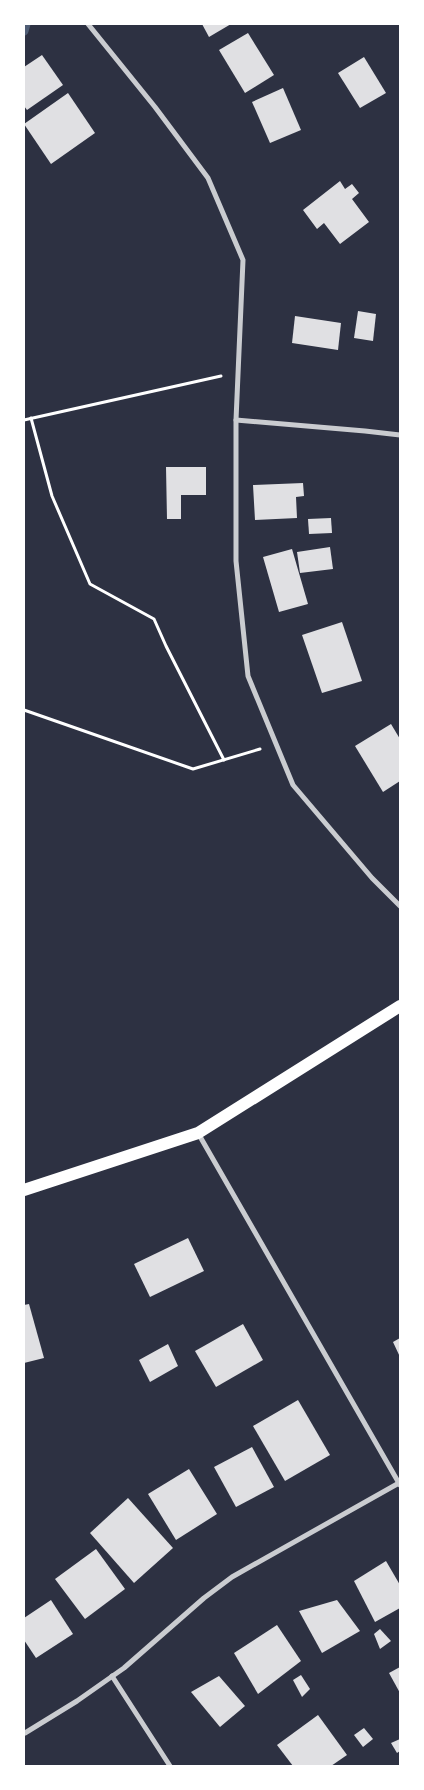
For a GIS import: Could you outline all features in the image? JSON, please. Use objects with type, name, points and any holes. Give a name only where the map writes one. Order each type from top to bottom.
[{"type":"main road","points":[[24,1190],[198,1133],[400,1006]]},
{"type":"street","points":[[88,24],[155,107],[208,178],[243,260],[236,420],[236,561],[248,676],[293,785],[372,878],[400,906]]},
{"type":"street","points":[[236,420],[365,430],[400,435]]},
{"type":"street","points":[[25,1733],[124,1668],[204,1598],[232,1577],[400,1484],[198,1133]]},
{"type":"street","points":[[112,1676],[170,1766]]},
{"type":"path","points":[[24,420],[238,372]]},
{"type":"path","points":[[31,418],[52,496],[90,584],[154,618],[166,646],[224,760]]},
{"type":"path","points":[[24,710],[193,769],[276,744]]},
{"type":"building","points":[[202,24],[231,24],[209,37]]},
{"type":"building","points":[[248,33],[274,75],[245,93],[219,50]]},
{"type":"building","points":[[42,55],[63,85],[27,110],[24,106],[24,67]]},
{"type":"building","points":[[364,57],[386,93],[360,108],[338,73]]},
{"type":"building","points":[[283,88],[301,130],[270,143],[252,102]]},
{"type":"building","points":[[68,93],[95,133],[51,164],[24,124]]},
{"type":"building","points":[[340,181],[345,189],[352,184],[359,193],[352,199],[369,222],[340,244],[324,223],[317,229],[303,210]]},
{"type":"building","points":[[358,311],[376,314],[373,341],[354,338]]},
{"type":"building","points":[[295,316],[341,323],[338,350],[292,343]]},
{"type":"building","points":[[166,467],[206,467],[206,495],[181,495],[181,519],[167,519]]},
{"type":"building","points":[[303,483],[304,496],[296,497],[297,518],[255,520],[253,485]]},
{"type":"building","points":[[331,518],[332,533],[309,534],[308,519]]},
{"type":"building","points":[[330,547],[333,569],[300,573],[297,552]]},
{"type":"building","points":[[292,549],[308,604],[279,612],[263,557]]},
{"type":"building","points":[[342,622],[362,681],[322,693],[302,635]]},
{"type":"building","points":[[391,724],[400,739],[400,781],[383,792],[355,746]]},
{"type":"building","points":[[188,1238],[204,1271],[150,1297],[134,1264]]},
{"type":"building","points":[[29,1304],[44,1358],[24,1363],[24,1305]]},
{"type":"building","points":[[243,1324],[263,1360],[216,1387],[195,1351]]},
{"type":"building","points":[[400,1338],[400,1357],[393,1342]]},
{"type":"building","points":[[168,1344],[178,1366],[150,1382],[139,1360]]},
{"type":"building","points":[[298,1400],[330,1455],[285,1481],[253,1426]]},
{"type":"building","points":[[252,1447],[274,1487],[236,1507],[214,1467]]},
{"type":"building","points":[[189,1469],[217,1514],[176,1540],[148,1494]]},
{"type":"building","points":[[128,1498],[173,1548],[134,1583],[90,1533]]},
{"type":"building","points":[[96,1549],[125,1589],[85,1619],[55,1579]]},
{"type":"building","points":[[386,1561],[400,1585],[400,1608],[375,1622],[354,1581]]},
{"type":"building","points":[[51,1600],[73,1634],[36,1658],[24,1640],[24,1618]]},
{"type":"building","points":[[337,1600],[360,1631],[322,1653],[299,1611]]},
{"type":"building","points":[[277,1625],[301,1661],[258,1694],[234,1653]]},
{"type":"building","points":[[380,1629],[391,1641],[380,1649],[374,1634]]},
{"type":"building","points":[[400,1667],[400,1693],[389,1673]]},
{"type":"building","points":[[301,1675],[310,1689],[302,1697],[293,1680]]},
{"type":"building","points":[[219,1676],[245,1706],[220,1727],[191,1692]]},
{"type":"building","points":[[318,1715],[347,1755],[331,1766],[293,1766],[277,1745]]},
{"type":"building","points":[[364,1728],[373,1739],[363,1747],[354,1735]]},
{"type":"building","points":[[400,1739],[400,1751],[397,1753],[391,1743]]},
{"type":"waterway","points":[[24,31],[26,24]]}]
